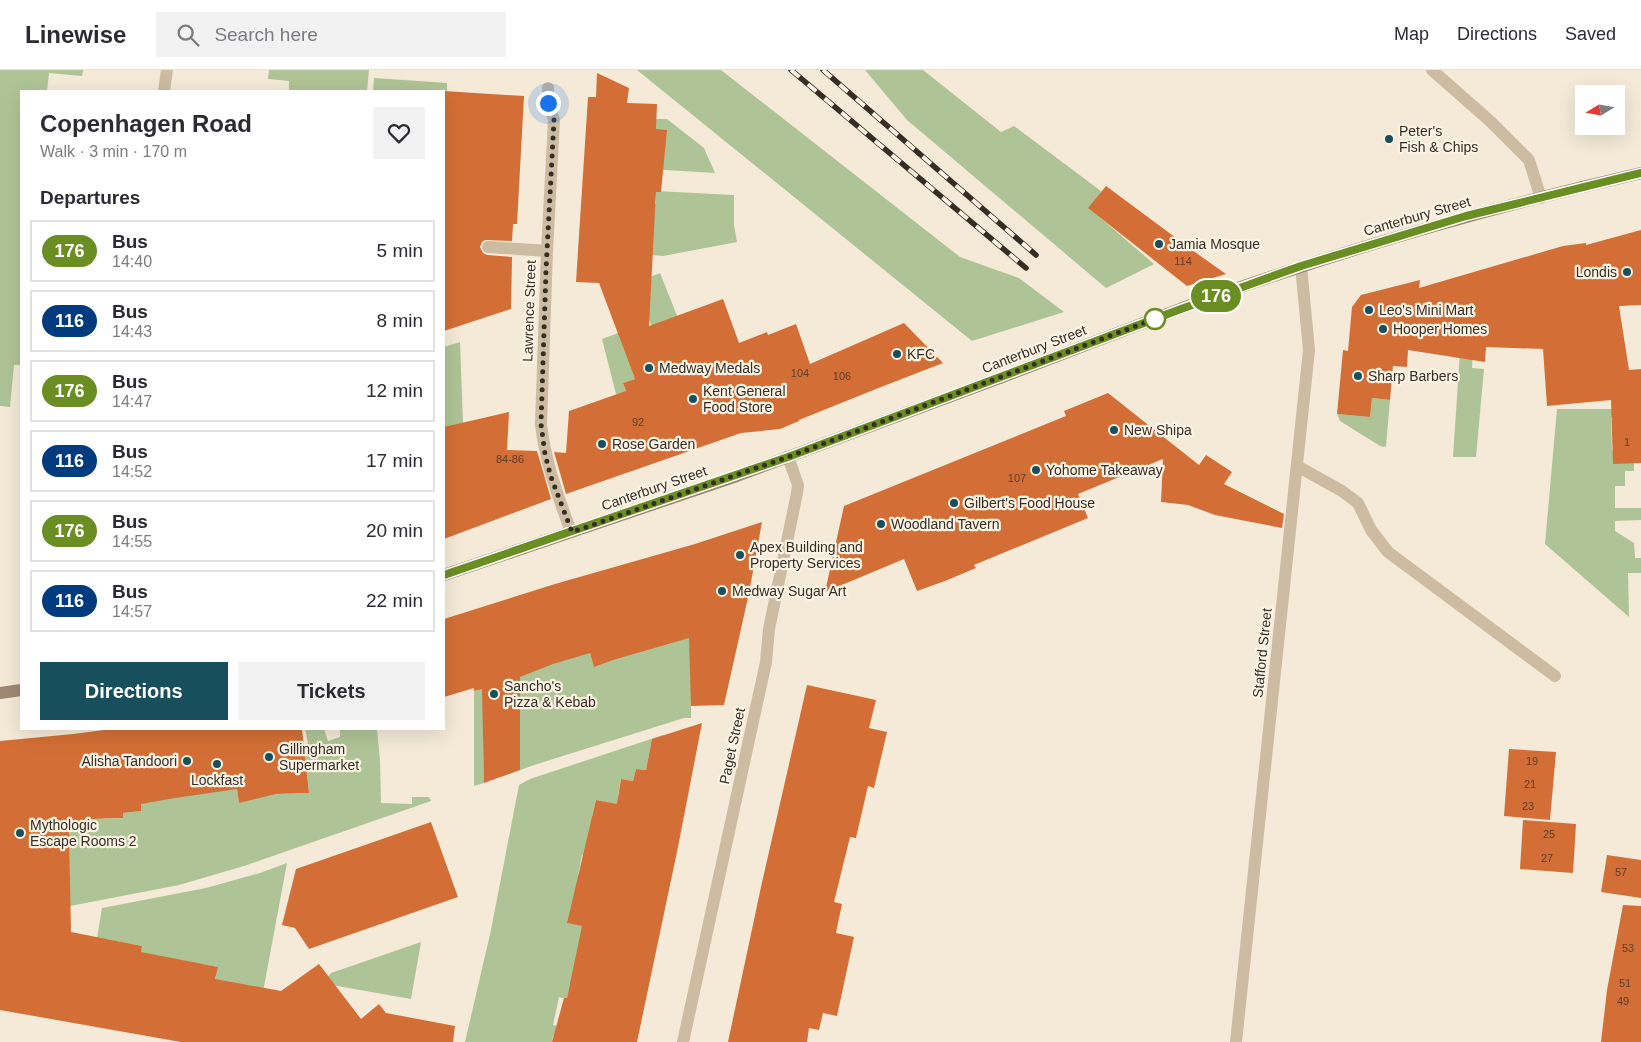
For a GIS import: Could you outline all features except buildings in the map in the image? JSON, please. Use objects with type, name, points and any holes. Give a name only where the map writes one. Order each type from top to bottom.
[{"type":"street","points":[[164,90],[167,70]]},
{"type":"street","points":[[1432,70],[1490,121],[1529,160],[1541,198]]},
{"type":"street","name":"Lawrence Street","points":[[548,88],[548,102],[554,120],[541,424],[545,454],[551,477],[572,532]]},
{"type":"street","name":"Canterbury Street","points":[[445,575],[788,457],[1193,304],[1301,266],[1466,216],[1641,173]]},
{"type":"street","points":[[488,247],[547,251]]},
{"type":"street","name":"Stafford Street","points":[[1236,1042],[1309,350],[1301,266]]},
{"type":"street","name":"Paget Street","points":[[683,1042],[766,662],[769,629],[797,493],[798,485],[788,457]]},
{"type":"street","points":[[1297,466],[1342,491],[1358,504],[1371,530],[1388,552],[1555,676]]},
{"type":"street","points":[[0,692],[20,690]]},
{"type":"green space","points":[[0,70],[83,70],[82,76],[49,73],[47,90],[20,90],[20,365],[14,365],[10,407],[0,406]]},
{"type":"green space","points":[[269,70],[369,70],[367,90],[289,90],[289,81],[268,79]]},
{"type":"green space","points":[[637,70],[721,70],[960,257],[1019,278],[1064,312],[972,341]]},
{"type":"green space","points":[[865,70],[923,70],[1001,132],[1014,126],[1101,191],[1095,213],[1154,264],[1106,288],[907,120]]},
{"type":"green space","points":[[374,78],[447,83],[447,91],[373,90]]},
{"type":"green space","points":[[656,119],[667,119],[704,148],[715,173],[632,168],[634,128]]},
{"type":"green space","points":[[656,191],[734,195],[734,225],[737,242],[663,256],[652,255],[629,203],[656,204]]},
{"type":"green space","points":[[660,273],[690,348],[663,357],[635,283]]},
{"type":"green space","points":[[618,333],[635,379],[623,383],[633,411],[623,415],[602,339]]},
{"type":"green space","points":[[460,342],[463,423],[449,480],[445,482],[445,347]]},
{"type":"green space","points":[[1460,352],[1473,353],[1472,368],[1484,369],[1476,457],[1453,457]]},
{"type":"green space","points":[[1372,398],[1390,400],[1386,446],[1384,447],[1340,421],[1337,414],[1370,417]]},
{"type":"green space","points":[[1557,409],[1641,409],[1611,417],[1612,451],[1623,451],[1634,459],[1634,471],[1625,471],[1625,486],[1615,486],[1615,508],[1641,508],[1641,520],[1615,521],[1615,531],[1634,543],[1635,558],[1641,558],[1641,573],[1628,573],[1629,617],[1545,544]]},
{"type":"green space","points":[[692,596],[691,718],[684,718],[501,777],[500,736],[520,673],[583,631],[594,666]]},
{"type":"green space","points":[[485,688],[483,721],[484,783],[474,786],[474,691]]},
{"type":"green space","points":[[305,730],[324,730],[328,741],[340,737],[340,730],[377,730],[381,803],[412,804],[412,797],[429,797],[431,801],[244,866],[179,885],[70,906],[69,826],[85,826],[86,809],[99,780],[103,819],[123,818],[123,813],[141,811],[139,771],[237,788],[239,803],[260,769],[279,794],[309,793],[304,745],[308,743]]},
{"type":"green space","points":[[663,735],[661,746],[651,744],[646,770],[636,769],[633,781],[621,779],[618,795],[638,809],[596,800],[592,816],[599,818],[625,864],[582,855],[578,875],[596,879],[571,906],[568,923],[593,928],[582,985],[570,983],[567,999],[559,997],[553,1025],[588,1033],[580,1042],[553,1036],[552,1042],[465,1042],[491,930],[519,785],[530,779]]},
{"type":"green space","points":[[287,863],[260,1008],[215,981],[217,967],[201,964],[135,983],[142,946],[106,939],[96,944],[102,908],[206,888],[260,873]]},
{"type":"green space","points":[[421,942],[411,999],[326,984],[331,973]]},
{"type":"railway","points":[[791,70],[1026,268]]},
{"type":"railway","points":[[823,70],[1036,255]]},
{"type":"bus line","name":"176","points":[[445,575],[737,476],[1181,309],[1301,266],[1466,216],[1641,173]]},
{"type":"place","name":"Peter's Fish & Chips","points":[[1389,139]]},
{"type":"place","name":"Jamia Mosque","points":[[1159,244]]},
{"type":"place","name":"Londis","points":[[1627,272]]},
{"type":"place","name":"Leo's Mini Mart","points":[[1369,310]]},
{"type":"place","name":"Hooper Homes","points":[[1383,329]]},
{"type":"place","name":"KFC","points":[[897,354]]},
{"type":"place","name":"Medway Medals","points":[[649,368]]},
{"type":"place","name":"Sharp Barbers","points":[[1358,376]]},
{"type":"place","name":"Kent General Food Store","points":[[693,399]]},
{"type":"place","name":"New Shipa","points":[[1114,430]]},
{"type":"place","name":"Rose Garden","points":[[602,444]]},
{"type":"place","name":"Yohome Takeaway","points":[[1036,470]]},
{"type":"place","name":"Gilbert's Food House","points":[[954,503]]},
{"type":"place","name":"Woodland Tavern","points":[[881,524]]},
{"type":"place","name":"Apex Building and Property Services","points":[[740,555]]},
{"type":"place","name":"Medway Sugar Art","points":[[722,591]]},
{"type":"place","name":"Sancho's Pizza & Kebab","points":[[494,694]]},
{"type":"place","name":"Gillingham Supermarket","points":[[269,757]]},
{"type":"place","name":"Alisha Tandoori","points":[[187,761]]},
{"type":"place","name":"Lockfast","points":[[217,764]]},
{"type":"place","name":"Mythologic Escape Rooms 2","points":[[20,833]]},
{"type":"route","points":[[548,103],[554,120],[540,404],[541,424],[545,454],[551,477],[572,532],[737,476],[1160,317],[1155,319]]}]
